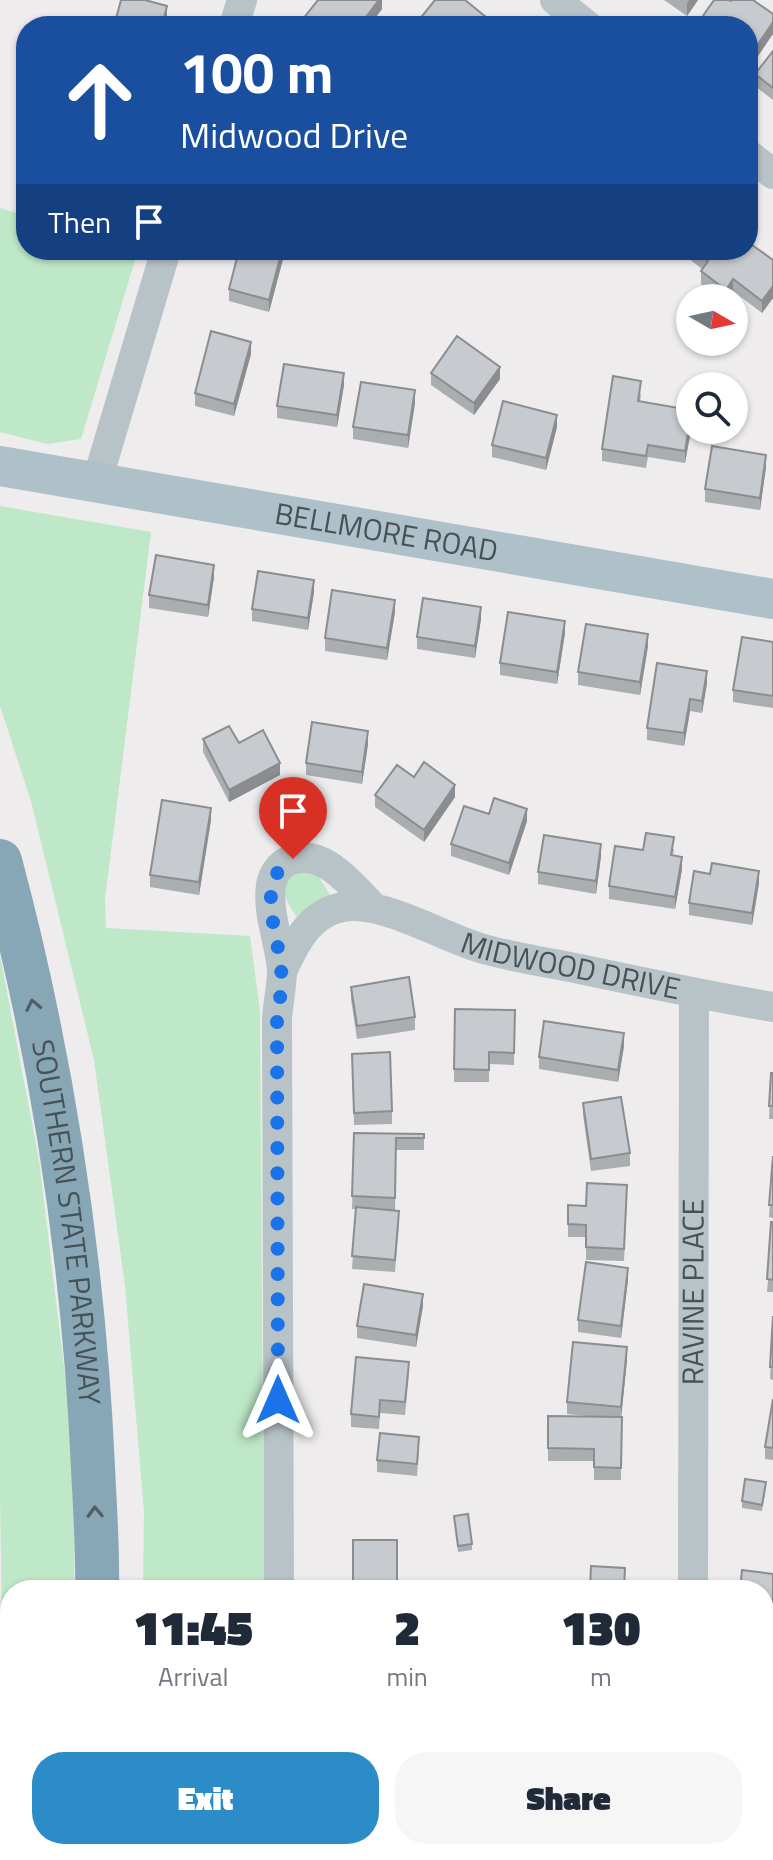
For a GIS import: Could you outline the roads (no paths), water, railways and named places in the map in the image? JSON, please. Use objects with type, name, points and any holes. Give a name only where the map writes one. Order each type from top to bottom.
[{"type":"highway","name":"SOUTHERN STATE PARKWAY","points":[[0,861],[51,1086],[79,1276],[91,1419],[97,1580]]},
{"type":"main road","name":"BELLMORE ROAD","points":[[0,466],[773,599]]},
{"type":"street","points":[[555,0],[575,16]]},
{"type":"street","points":[[97,481],[163,260]]},
{"type":"street","name":"MIDWOOD DRIVE","points":[[282,972],[271,901],[272,885],[282,864],[308,858],[323,862],[339,873],[374,908]]},
{"type":"street","name":"MIDWOOD DRIVE","points":[[282,972],[296,941],[310,923],[331,910],[353,906],[374,908],[481,948],[694,994],[773,1007]]},
{"type":"street","points":[[279,1580],[277,1019],[282,972]]},
{"type":"street","name":"RAVINE PLACE","points":[[693,1580],[694,994]]}]
